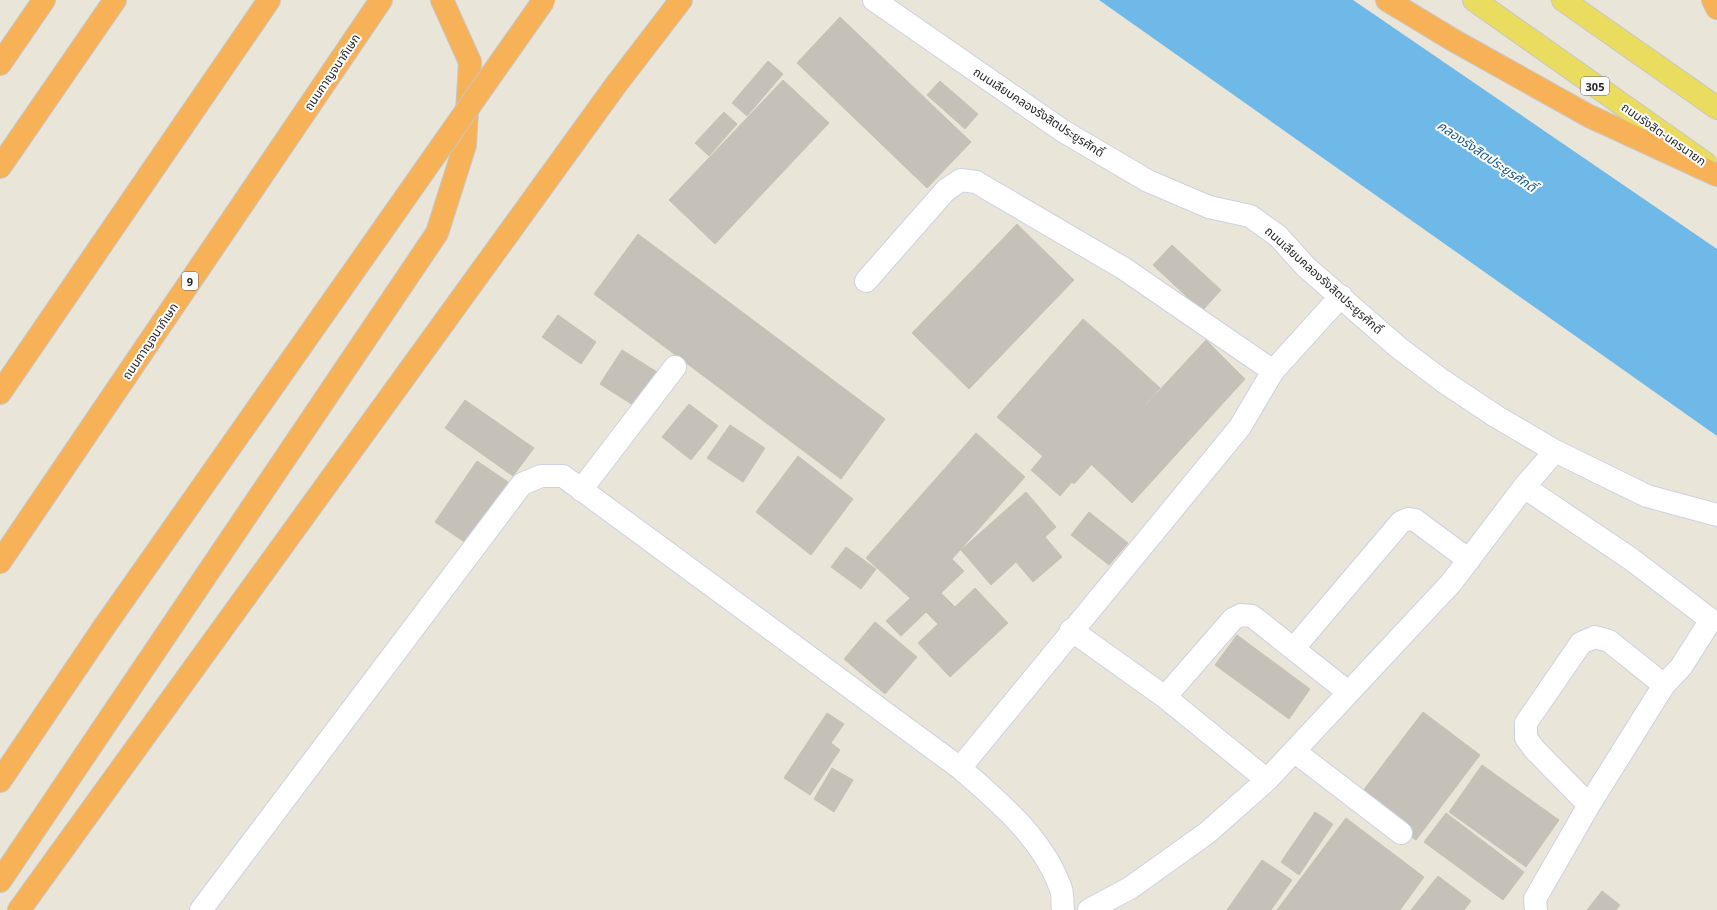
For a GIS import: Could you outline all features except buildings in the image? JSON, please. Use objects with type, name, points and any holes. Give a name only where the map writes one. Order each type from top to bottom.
[{"type":"highway","points":[[0,64],[44,0]]},
{"type":"highway","points":[[0,167],[116,0]]},
{"type":"highway","points":[[0,393],[269,0]]},
{"type":"highway","name":"ถนนกาญจนาภิเษก","points":[[0,562],[381,0]]},
{"type":"highway","points":[[0,881],[437,233],[465,145],[470,62],[442,0]]},
{"type":"highway","points":[[0,781],[104,627],[544,0]]},
{"type":"highway","points":[[20,910],[615,86],[681,0]]},
{"type":"highway","points":[[1387,0],[1453,40],[1589,116],[1717,175]]},
{"type":"highway","points":[[1714,0],[1717,8]]},
{"type":"main road","name":"ถนนรังสิต-นครนายก","points":[[1474,0],[1717,172]]},
{"type":"main road","points":[[1563,0],[1717,108]]},
{"type":"street","name":"ถนนเลียบคลองรังสิตประยูรศักดิ์","points":[[874,0],[1063,131],[1148,181],[1209,207],[1250,216],[1278,236],[1306,267],[1399,348],[1443,381],[1497,418],[1556,451],[1647,496],[1717,515]]},
{"type":"street","points":[[866,282],[946,190],[961,180],[976,182],[1123,268],[1273,371]]},
{"type":"street","points":[[960,768],[1071,630],[1240,427],[1273,371],[1341,296]]},
{"type":"street","points":[[581,490],[675,367]]},
{"type":"street","points":[[1089,910],[1130,888],[1207,833],[1266,780],[1451,583],[1524,487],[1556,451]]},
{"type":"street","points":[[201,910],[522,484],[541,476],[563,476],[960,768],[1007,809],[1044,855],[1061,890],[1063,910]]},
{"type":"street","points":[[1524,487],[1631,559],[1714,622],[1664,686],[1589,805],[1535,899],[1536,910]]},
{"type":"street","points":[[1294,648],[1401,522],[1408,519],[1415,520],[1469,560]]},
{"type":"street","points":[[1165,697],[1233,619],[1241,615],[1252,616],[1348,692]]},
{"type":"street","points":[[1071,630],[1165,697],[1266,780]]},
{"type":"street","points":[[1589,805],[1535,750],[1526,738],[1526,723],[1581,643],[1595,636],[1610,641],[1664,686]]},
{"type":"street","points":[[1294,750],[1401,833]]},
{"type":"water","name":"คลองรังสิตประยูรศักดิ์","points":[[1099,0],[1353,0],[1717,249],[1717,436]]}]
